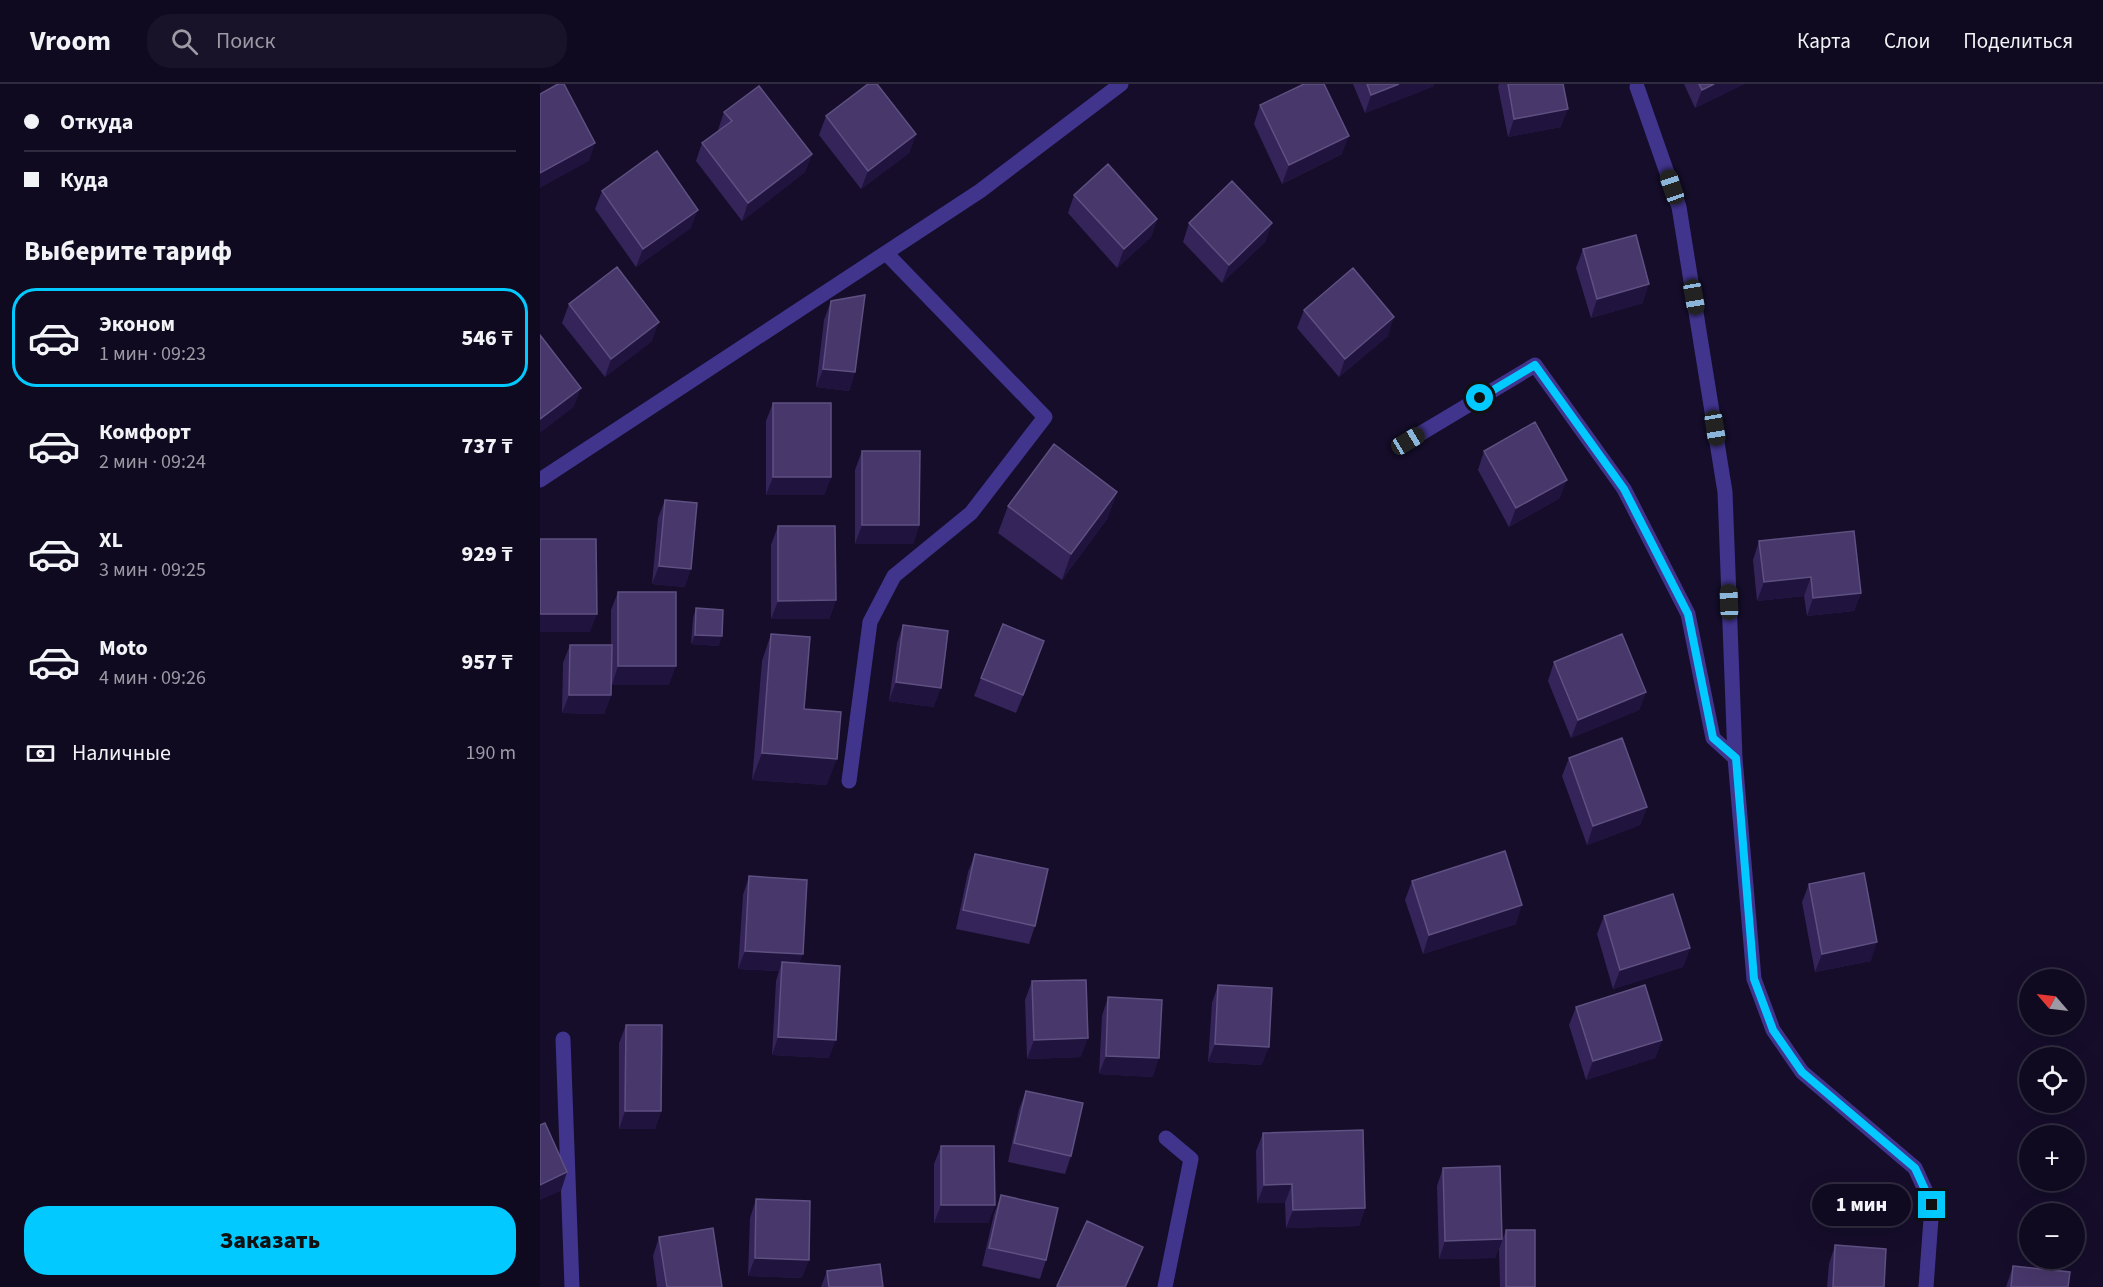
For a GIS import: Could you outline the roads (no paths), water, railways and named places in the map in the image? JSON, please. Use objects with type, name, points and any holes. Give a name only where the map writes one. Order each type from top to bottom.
[{"type":"street","points":[[540,480],[980,191],[1121,84]]},
{"type":"street","points":[[1637,87],[1678,207],[1725,492],[1736,758],[1754,979],[1773,1030],[1802,1072],[1915,1168],[1932,1205],[1926,1287]]},
{"type":"street","points":[[849,782],[870,622],[894,576],[971,513],[1046,417],[886,253]]},
{"type":"street","points":[[1408,441],[1535,365],[1624,489],[1688,614],[1713,738],[1736,758]]},
{"type":"street","points":[[563,1039],[572,1287]]},
{"type":"street","points":[[1166,1138],[1191,1159],[1166,1287]]}]
